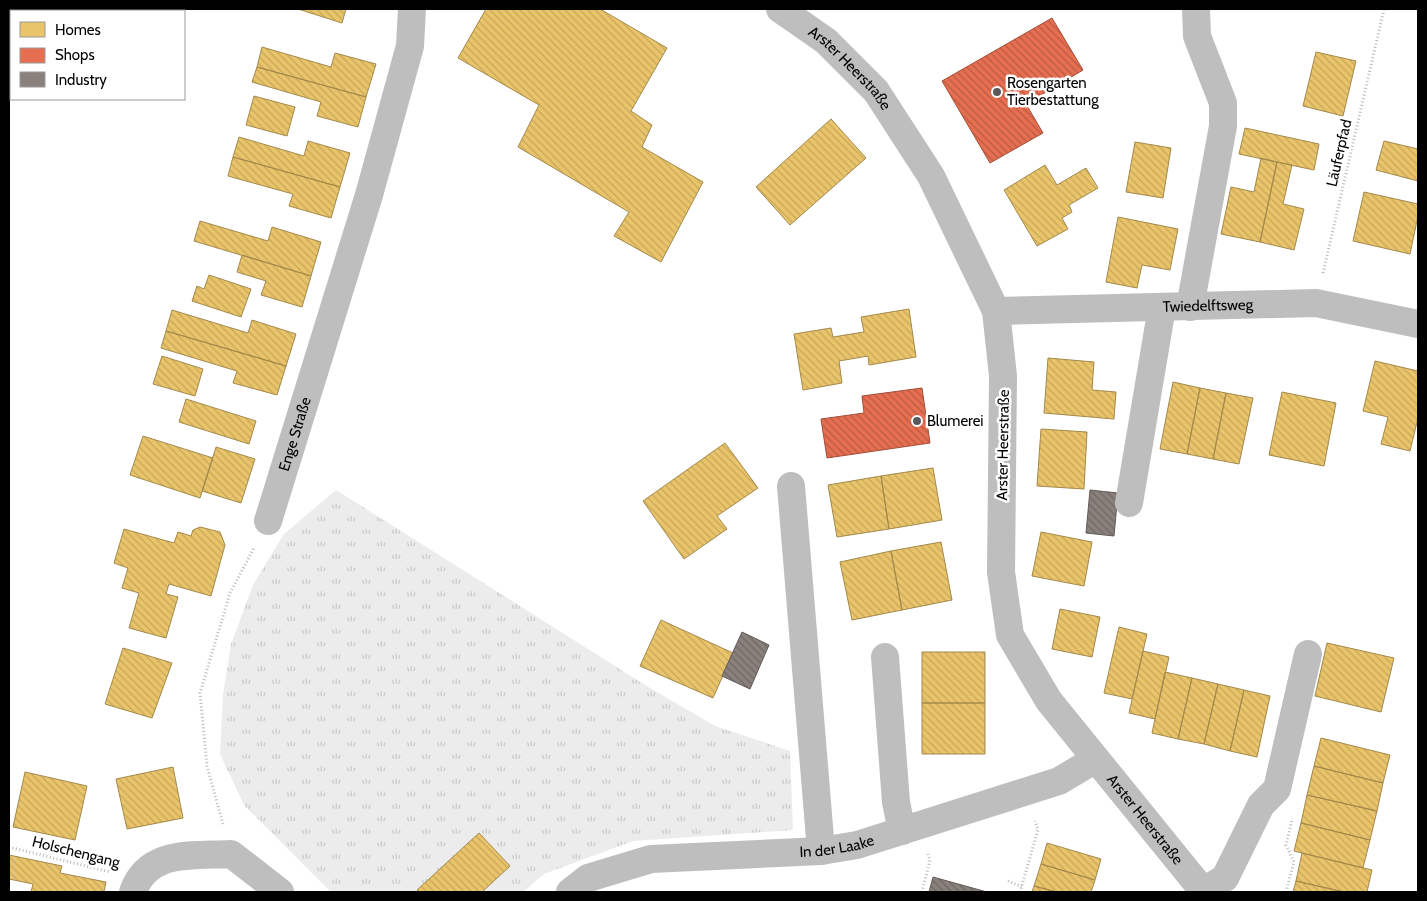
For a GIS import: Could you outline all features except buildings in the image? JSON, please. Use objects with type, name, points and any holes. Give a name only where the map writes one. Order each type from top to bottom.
[{"type":"street","name":"Enge Straße","points":[[268,521],[369,195],[410,46],[412,9]]},
{"type":"street","name":"Arster Heerstraße","points":[[780,9],[826,41],[876,91],[931,176],[996,311],[1003,376],[1001,572],[1010,635],[1049,701],[1204,892]]},
{"type":"street","points":[[1190,306],[1223,126],[1223,103],[1197,36],[1196,9]]},
{"type":"street","name":"Twiedelftsweg","points":[[996,311],[1316,303],[1418,324]]},
{"type":"street","points":[[1129,503],[1162,307]]},
{"type":"street","points":[[791,486],[821,851]]},
{"type":"street","points":[[1204,892],[1225,878],[1261,805],[1277,789],[1308,654]]},
{"type":"street","points":[[885,657],[896,802],[910,828]]},
{"type":"street","name":"In der Laake","points":[[570,892],[588,878],[651,859],[821,851],[857,845],[1059,781],[1096,759]]},
{"type":"street","points":[[135,885],[153,864],[178,856],[231,854],[280,892]]},
{"type":"path","name":"Läuferpfad","points":[[1316,303],[1384,9]]},
{"type":"path","points":[[231,854],[207,766],[200,693],[230,594],[268,521]]},
{"type":"path","points":[[1020,892],[1038,830],[1026,792]]},
{"type":"path","points":[[910,828],[930,860],[922,892]]},
{"type":"path","name":"Holschengang","points":[[9,847],[135,885]]},
{"type":"path","points":[[1008,881],[1022,886]]},
{"type":"green space","points":[[336,490],[645,685],[715,726],[790,751],[793,830],[633,841],[544,874],[523,892],[331,892],[244,805],[220,754],[223,695],[231,644],[253,585],[284,534]]},
{"type":"place","name":"Rosengarten Tierbestattung","points":[[997,92]]},
{"type":"place","name":"Blumerei","points":[[917,421]]}]
